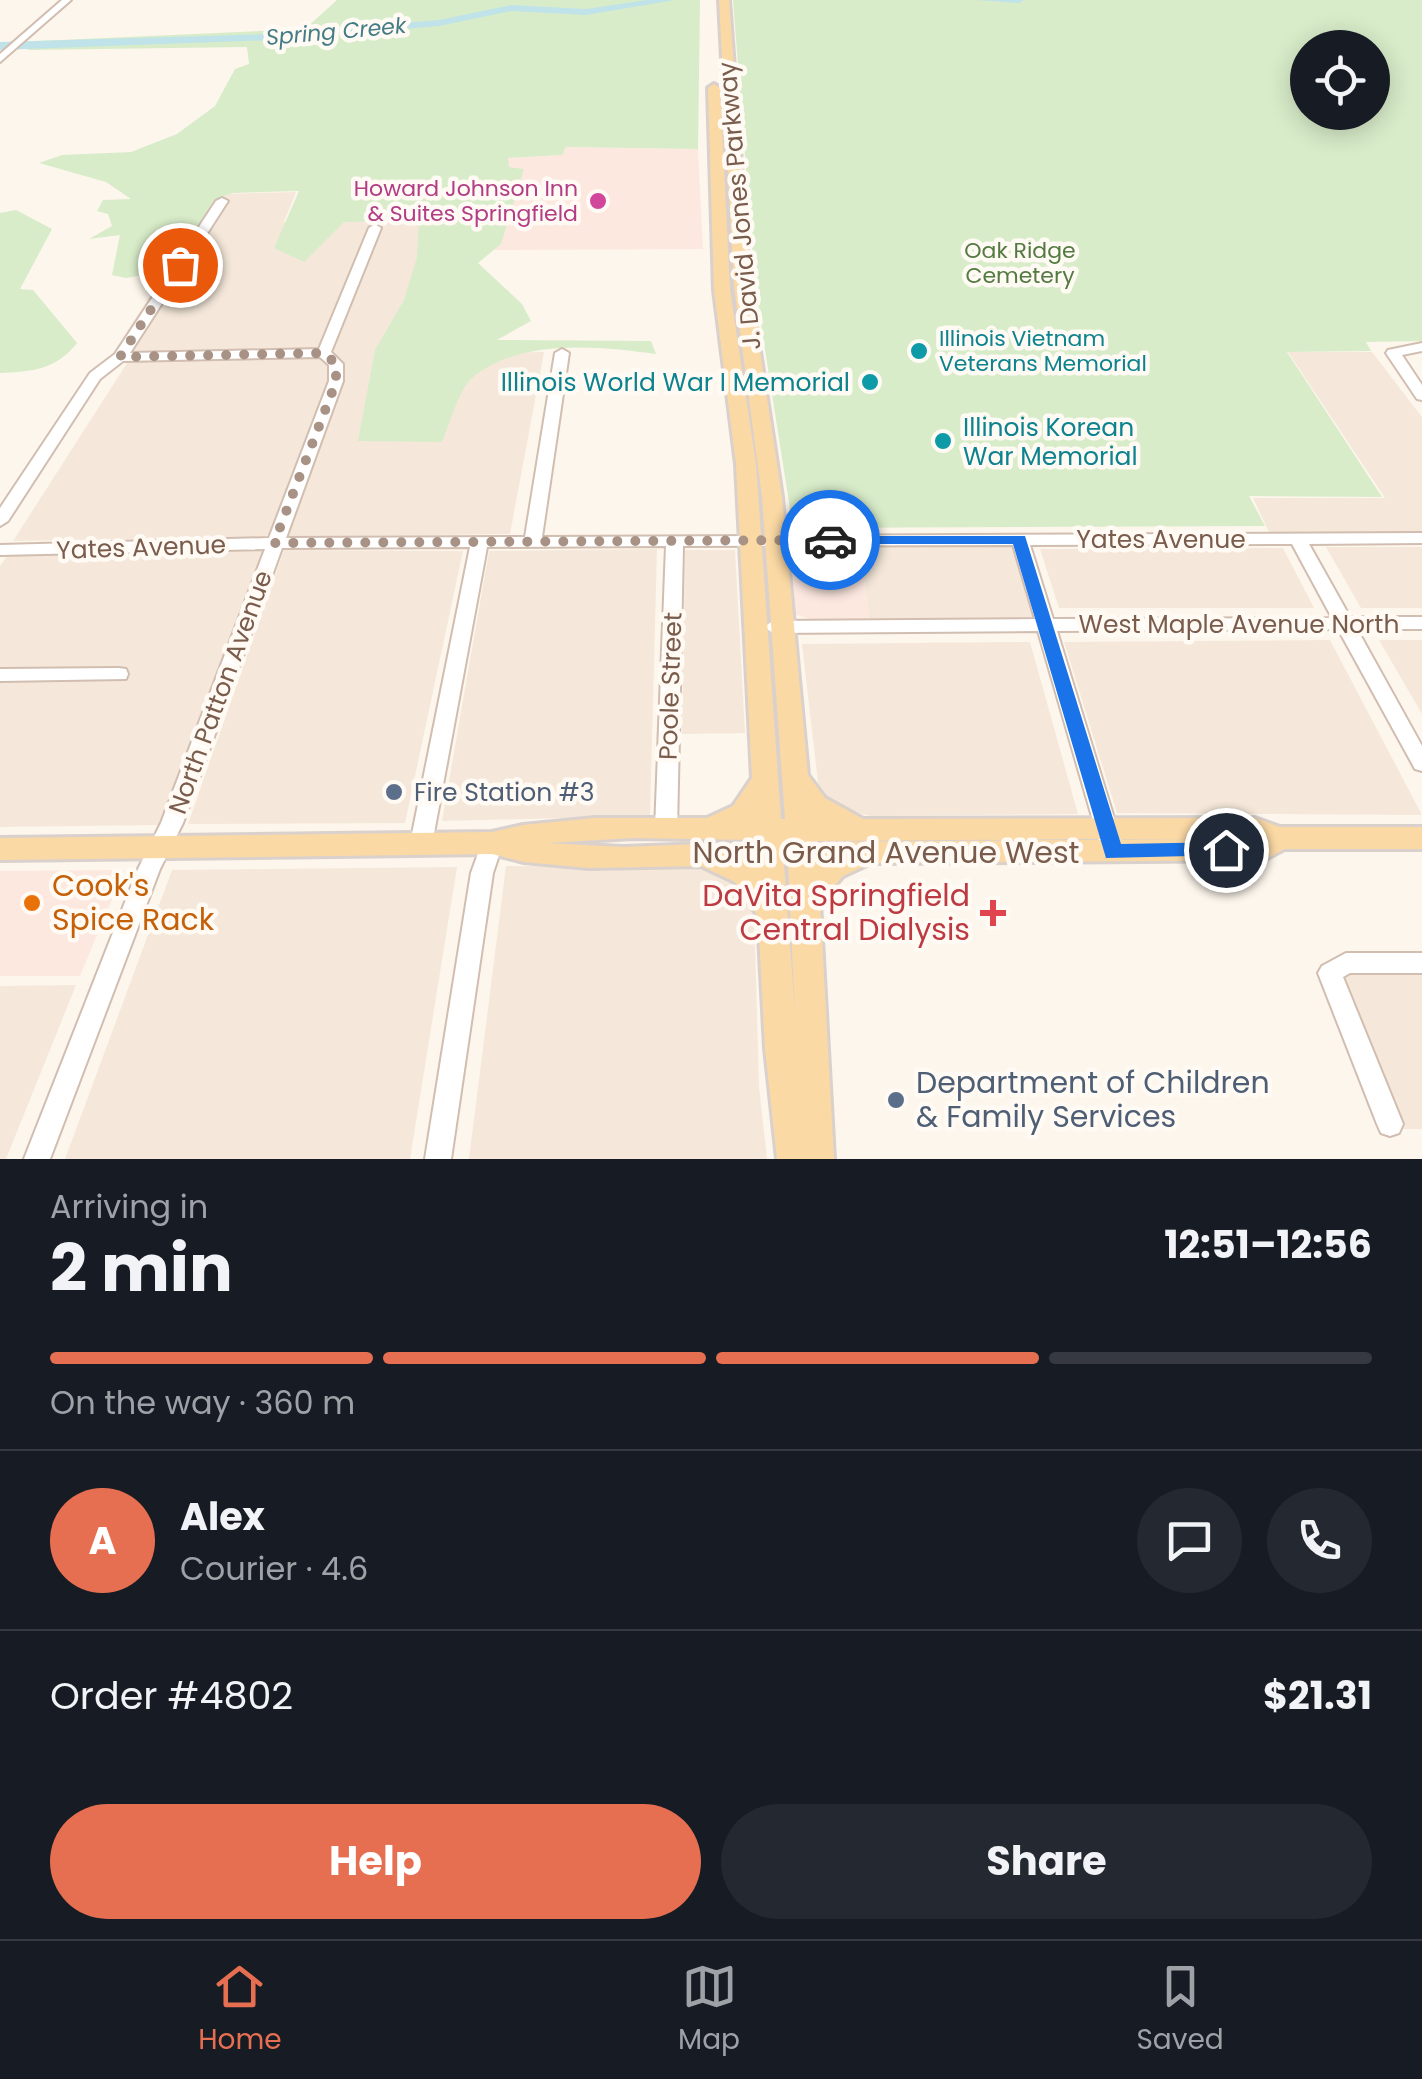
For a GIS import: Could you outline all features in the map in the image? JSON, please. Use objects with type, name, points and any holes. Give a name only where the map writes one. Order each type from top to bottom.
[{"type":"main road","name":"J. David Jones Parkway","points":[[718,1],[742,286],[776,540],[766,779],[772,912],[794,1159]]},
{"type":"main road","name":"J. David Jones Parkway","points":[[718,1],[723,300],[743,436],[752,540],[794,777],[805,900],[816,1159]]},
{"type":"main road","points":[[794,777],[815,806],[865,830]]},
{"type":"main road","points":[[766,779],[743,813],[698,842],[755,884],[772,912]]},
{"type":"main road","name":"North Grand Avenue West","points":[[0,849],[492,843],[524,834],[666,830],[698,842]]},
{"type":"main road","name":"North Grand Avenue West","points":[[800,841],[865,830],[1264,849],[1278,838],[1422,838]]},
{"type":"main road","name":"North Grand Avenue West","points":[[492,843],[522,852],[561,855],[698,842],[800,841],[888,853],[1109,840]]},
{"type":"main road","points":[[805,900],[841,864],[888,853]]},
{"type":"street","points":[[0,59],[66,0]]},
{"type":"street","points":[[0,521],[96,376],[120,357],[222,201]]},
{"type":"street","points":[[120,357],[324,353],[374,228]]},
{"type":"street","points":[[1422,347],[1396,350],[1395,360],[1422,396]]},
{"type":"street","points":[[533,542],[562,352]]},
{"type":"street","name":"North Patton Avenue","points":[[37,1159],[161,847],[336,382],[336,364],[324,353]]},
{"type":"street","points":[[1296,538],[1422,764]]},
{"type":"street","name":"Yates Avenue","points":[[0,550],[274,543],[1422,538]]},
{"type":"street","points":[[1020,539],[1109,840]]},
{"type":"street","name":"Poole Street","points":[[666,830],[675,541]]},
{"type":"street","points":[[421,844],[480,542]]},
{"type":"street","name":"West Maple Avenue North","points":[[770,627],[1422,624]]},
{"type":"street","points":[[0,675],[119,674]]},
{"type":"street","points":[[438,1159],[482,873],[492,843]]},
{"type":"street","points":[[1390,1124],[1330,973],[1346,963],[1422,964]]},
{"type":"shaded area","points":[[566,147],[698,149],[703,249],[494,250],[501,243],[523,169],[508,167],[508,158],[561,155]]},
{"type":"shaded area","points":[[296,192],[284,222],[434,221],[461,353],[544,352],[510,534],[284,537],[343,368],[334,351],[113,353],[216,194]]},
{"type":"shaded area","points":[[1288,352],[1372,352],[1422,417],[1422,533],[1269,532],[1253,498],[1385,498]]},
{"type":"shaded area","points":[[316,355],[331,365],[328,380],[270,534],[13,541],[129,360]]},
{"type":"shaded area","points":[[1014,543],[1035,618],[869,619],[860,544]]},
{"type":"shaded area","points":[[860,544],[869,619],[814,620],[790,613],[786,551],[798,546]]},
{"type":"shaded area","points":[[265,547],[159,825],[0,827],[0,566],[7,556]]},
{"type":"shaded area","points":[[1326,547],[1422,547],[1422,608],[1361,608]]},
{"type":"shaded area","points":[[1283,548],[1314,608],[1059,608],[1040,549]]},
{"type":"shaded area","points":[[657,549],[650,816],[442,821],[489,551]]},
{"type":"shaded area","points":[[284,550],[463,551],[405,823],[188,824]]},
{"type":"shaded area","points":[[685,550],[735,550],[745,733],[682,734]]},
{"type":"shaded area","points":[[1330,640],[1422,815],[1117,813],[1064,642]]},
{"type":"shaded area","points":[[1379,640],[1422,640],[1422,714]]},
{"type":"shaded area","points":[[1030,642],[1078,814],[871,816],[843,810],[819,791],[802,644]]},
{"type":"shaded area","points":[[506,866],[690,867],[721,874],[740,887],[754,910],[759,1086],[767,1159],[469,1159]]},
{"type":"shaded area","points":[[457,867],[410,1159],[65,1159],[172,870]]},
{"type":"shaded area","points":[[124,870],[80,976],[0,976],[0,871]]},
{"type":"shaded area","points":[[1343,968],[1422,968],[1422,1129],[1400,1129],[1337,978]]},
{"type":"shaded area","points":[[76,985],[6,1159],[0,1159],[0,986]]},
{"type":"green space","points":[[337,0],[700,0],[698,149],[566,147],[562,155],[508,158],[509,167],[524,169],[501,244],[478,263],[522,304],[531,321],[497,340],[651,341],[656,354],[560,348],[513,356],[491,365],[467,383],[442,442],[358,441],[375,350],[404,300],[417,257],[419,221],[344,222],[304,262],[274,248],[299,191],[232,193],[213,201],[192,239],[201,247],[189,267],[126,278],[112,275],[120,235],[89,239],[112,226],[108,214],[97,211],[103,200],[131,199],[106,182],[39,163],[62,155],[131,152],[177,134],[215,106],[235,69],[249,64],[247,47],[27,50],[38,41],[305,29]]},
{"type":"green space","name":"Oak Ridge Cemetery","points":[[733,0],[1422,0],[1422,341],[1366,342],[1371,351],[1287,352],[1382,497],[1249,496],[1265,526],[793,528],[755,286]]},
{"type":"green space","points":[[16,210],[52,229],[20,289],[33,290],[77,343],[52,364],[0,373],[0,213]]},
{"type":"waterway","name":"Spring Creek","points":[[0,46],[272,37],[439,23],[511,8],[586,12],[670,0]]},
{"type":"waterway","name":"Spring Creek","points":[[982,0],[1019,0]]},
{"type":"way so far","points":[[180,265],[120,357],[324,353],[336,364],[336,382],[274,543],[830,540]]},
{"type":"place","name":"Howard Johnson Inn & Suites Springfield","points":[[598,201]]},
{"type":"place","name":"Illinois Vietnam Veterans Memorial","points":[[919,351]]},
{"type":"place","name":"Illinois World War I Memorial","points":[[870,382]]},
{"type":"place","name":"Illinois Korean War Memorial","points":[[943,441]]},
{"type":"place","name":"Fire Station #3","points":[[394,792]]},
{"type":"place","name":"Cook's Spice Rack","points":[[32,903]]},
{"type":"place","name":"DaVita Springfield Central Dialysis","points":[[993,913]]},
{"type":"place","name":"Department of Children & Family Services","points":[[896,1100]]},
{"type":"route","points":[[830,540],[1020,539],[1113,852],[1226,850]]}]
